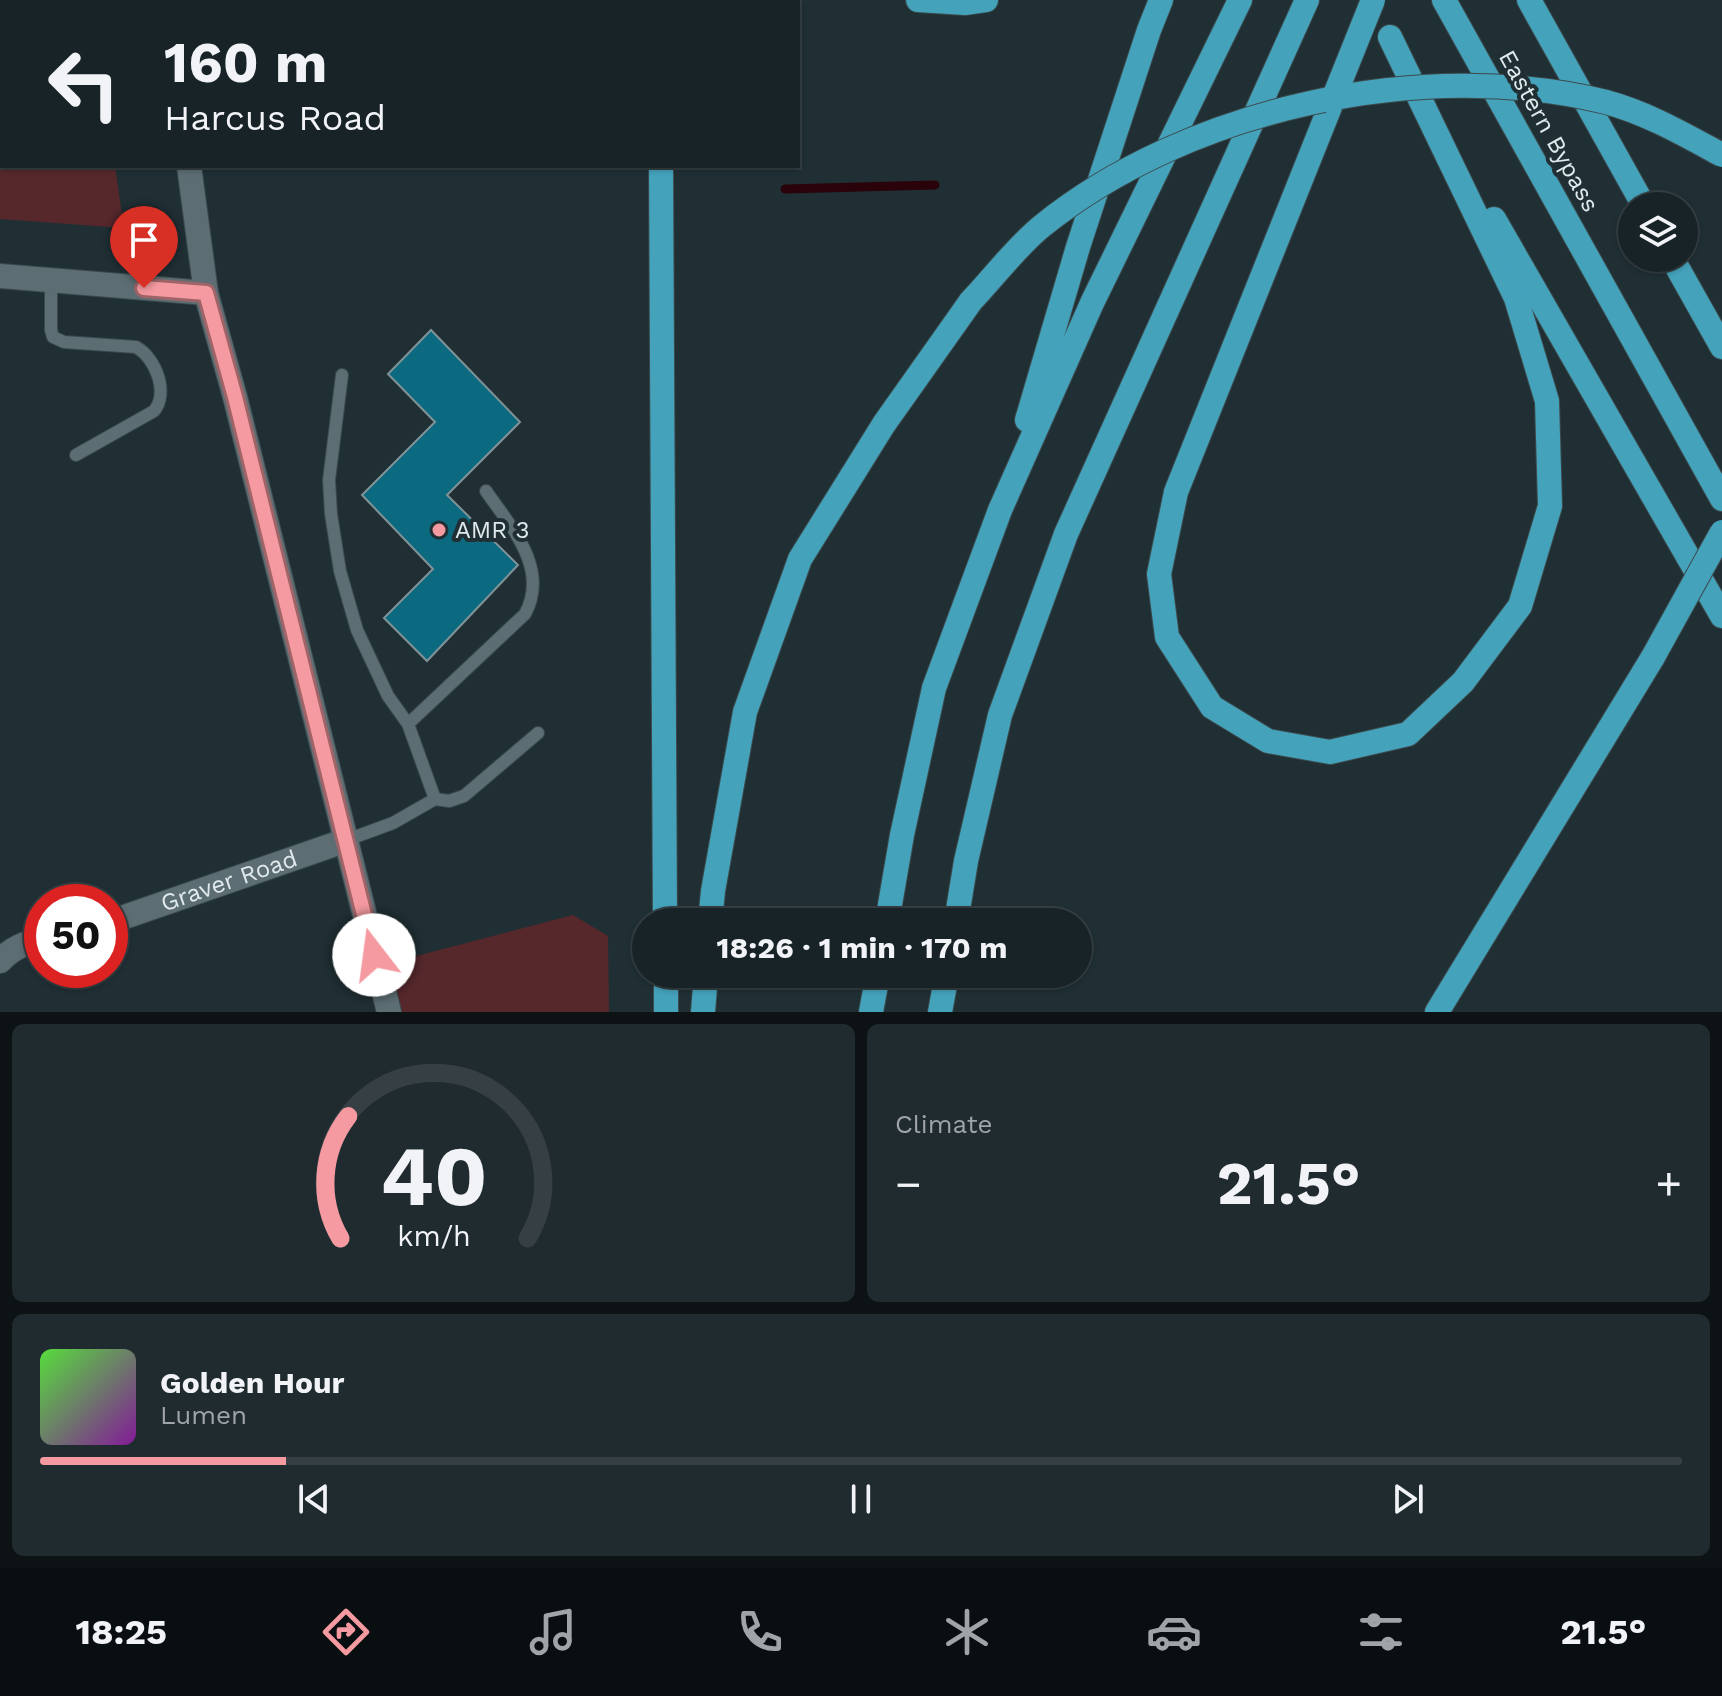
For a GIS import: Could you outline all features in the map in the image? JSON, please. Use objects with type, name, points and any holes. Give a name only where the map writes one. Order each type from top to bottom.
[{"type":"highway","points":[[918,0],[965,3],[986,0]]},
{"type":"highway","points":[[1000,510],[1082,232],[1161,0]]},
{"type":"highway","points":[[889,908],[934,688],[1000,510],[1092,303],[1240,0]]},
{"type":"highway","points":[[958,908],[1000,715],[1066,534],[1307,0]]},
{"type":"highway","points":[[1372,0],[1516,298],[1547,401],[1550,506],[1520,606],[1463,682],[1408,734],[1330,752],[1268,741],[1212,707],[1167,637],[1159,574],[1176,492],[1372,0]]},
{"type":"highway","name":"Eastern Bypass","points":[[1444,0],[1722,499]]},
{"type":"highway","name":"Eastern Bypass","points":[[1529,0],[1636,192]]},
{"type":"highway","points":[[1390,37],[1722,616]]},
{"type":"highway","points":[[711,908],[745,712],[800,559],[884,424],[971,301],[1040,227],[1116,175],[1199,137],[1256,115],[1373,91],[1523,89],[1607,103],[1674,128],[1722,155]]},
{"type":"highway","points":[[661,168],[665,908]]},
{"type":"highway","points":[[1680,272],[1722,347]]},
{"type":"highway","points":[[1437,1012],[1653,657],[1722,532]]},
{"type":"highway","points":[[666,988],[666,1012]]},
{"type":"highway","points":[[703,1012],[705,988]]},
{"type":"highway","points":[[871,1012],[875,988]]},
{"type":"highway","points":[[940,1012],[944,988]]},
{"type":"main road","points":[[189,168],[206,293],[235,397],[389,1012]]},
{"type":"main road","points":[[0,276],[206,293]]},
{"type":"main road","name":"Graver Road","points":[[128,916],[344,841]]},
{"type":"main road","points":[[1,956],[24,944]]},
{"type":"lane","points":[[51,280],[53,337],[64,342],[136,347],[145,352],[151,361],[162,393],[161,402],[154,411],[76,455]]},
{"type":"lane","points":[[342,375],[329,480],[340,571],[357,630],[388,696],[408,724],[435,799]]},
{"type":"lane","points":[[408,724],[525,614],[530,605],[533,576],[530,561],[486,491]]},
{"type":"lane","points":[[344,841],[393,823],[435,799],[449,801],[464,796],[538,733]]},
{"type":"shaded area","points":[[0,168],[115,168],[124,228],[0,219]]},
{"type":"shaded area","points":[[573,915],[608,936],[609,1012],[383,1012],[377,991],[401,960]]},
{"type":"building","name":"AMR 3","points":[[431,330],[520,422],[447,495],[518,565],[427,661],[384,618],[433,569],[362,495],[435,422],[388,374]]},
{"type":"waterway","points":[[785,189],[935,185]]},
{"type":"place","name":"AMR 3","points":[[439,530]]},
{"type":"route","points":[[144,288],[206,293],[235,397],[374,955]]}]
